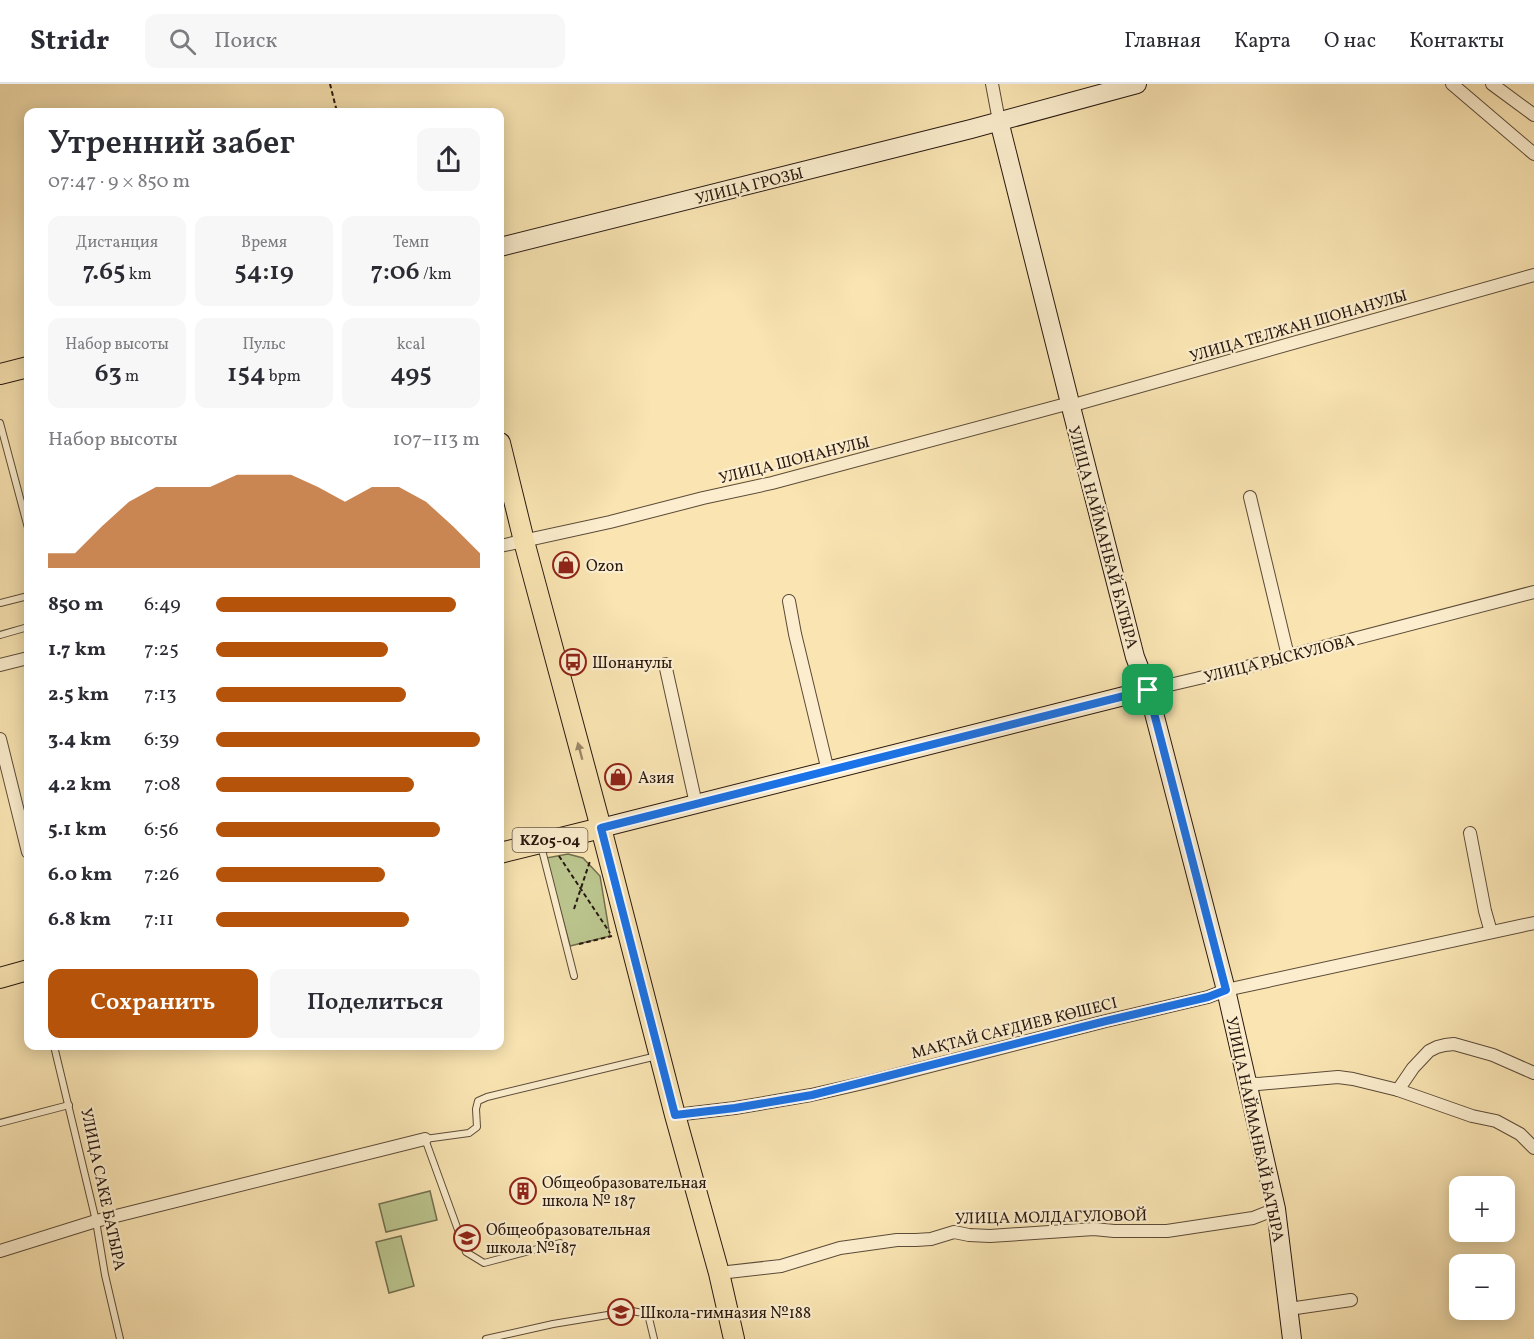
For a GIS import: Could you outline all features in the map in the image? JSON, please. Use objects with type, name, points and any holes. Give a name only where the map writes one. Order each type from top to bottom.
[{"type":"main road","points":[[0,374],[24,368]]},
{"type":"main road","name":"KZ05-04","points":[[504,459],[675,1115],[719,1273],[734,1339]]},
{"type":"main road","name":"KZ05-04","points":[[560,845],[587,816],[590,788]]},
{"type":"main road","name":"УЛИЦА РЫСКУЛОВА","points":[[504,852],[540,843],[560,845],[601,828]]},
{"type":"main road","name":"KZ05-04","points":[[560,845],[582,839],[602,854],[611,868]]},
{"type":"main road","points":[[0,978],[24,971]]},
{"type":"street","points":[[992,84],[999,121]]},
{"type":"street","name":"УЛИЦА ГРОЗЫ","points":[[504,246],[892,149],[1137,84]]},
{"type":"street","points":[[1452,84],[1534,154]]},
{"type":"street","points":[[1492,84],[1534,115]]},
{"type":"street","name":"УЛИЦА НАЙМАНБАЙ БАТЫРА","points":[[999,121],[1135,657],[1148,690],[1226,990],[1276,1209],[1292,1339]]},
{"type":"street","name":"УЛИЦА ТЕЛЖАН ШОНАНУЛЫ","points":[[1070,404],[1534,275]]},
{"type":"street","name":"УЛИЦА ШОНАНУЛЫ","points":[[524,540],[784,480],[1070,404]]},
{"type":"street","points":[[1250,497],[1288,657]]},
{"type":"street","points":[[504,545],[524,540]]},
{"type":"street","name":"УЛИЦА РЫСКУЛОВА","points":[[601,828],[1288,657],[1534,592]]},
{"type":"street","points":[[789,601],[828,771]]},
{"type":"street","points":[[0,665],[24,659]]},
{"type":"street","points":[[665,664],[696,804]]},
{"type":"street","points":[[0,739],[24,836]]},
{"type":"street","points":[[1470,834],[1491,932]]},
{"type":"street","name":"МАҚТАЙ САҒДИЕВ КӨШЕСІ","points":[[675,1115],[735,1108],[822,1092],[1208,997],[1226,990],[1534,923]]},
{"type":"street","points":[[1398,1090],[1413,1068],[1429,1051],[1445,1045],[1454,1044],[1493,1055],[1534,1074]]},
{"type":"street","points":[[1248,1083],[1338,1077],[1353,1079],[1398,1090],[1472,1116],[1496,1121],[1520,1134],[1534,1148]]},
{"type":"street","points":[[0,1251],[96,1221],[425,1139]]},
{"type":"street","name":"УЛИЦА МОЛДАГУЛОВОЙ","points":[[719,1273],[781,1266],[840,1248],[897,1240],[931,1239],[954,1232],[990,1236],[1094,1229],[1167,1231],[1253,1218],[1276,1209]]},
{"type":"street","points":[[1289,1309],[1351,1300]]},
{"type":"lane","points":[[0,423],[24,513]]},
{"type":"lane","points":[[0,603],[24,597]]},
{"type":"lane","points":[[0,635],[24,628]]},
{"type":"lane","points":[[540,843],[574,976]]},
{"type":"lane","name":"УЛИЦА САКЕ БАТЫРА","points":[[55,1050],[96,1221],[105,1275],[120,1339]]},
{"type":"lane","points":[[560,1244],[484,1263],[466,1252],[425,1139],[469,1133],[477,1126],[478,1101],[487,1097],[660,1055]]},
{"type":"lane","points":[[0,1123],[69,1106]]},
{"type":"lane","points":[[486,1339],[552,1324],[632,1311],[648,1314],[654,1339]]},
{"type":"path","points":[[330,84],[336,108]]},
{"type":"path","points":[[560,845],[581,890],[613,938],[579,944]]},
{"type":"path","points":[[574,909],[590,861]]},
{"type":"green space","points":[[568,854],[583,858],[600,876],[610,936],[570,946],[546,858]]},
{"type":"green space","points":[[430,1191],[437,1220],[386,1232],[379,1204]]},
{"type":"green space","points":[[401,1236],[414,1286],[389,1293],[376,1242]]},
{"type":"place","name":"Ozon","points":[[566,565]]},
{"type":"place","name":"Шонанулы","points":[[573,662]]},
{"type":"place","name":"Азия","points":[[618,777]]},
{"type":"place","name":"Общеобразовательная школа № 187","points":[[523,1191]]},
{"type":"place","name":"Общеобразовательная школа №187","points":[[467,1238]]},
{"type":"place","name":"Школа-гимназия №188","points":[[621,1312]]},
{"type":"route","points":[[1148,690],[1226,990],[1208,997],[812,1095],[675,1115],[601,828],[1148,690]]}]
